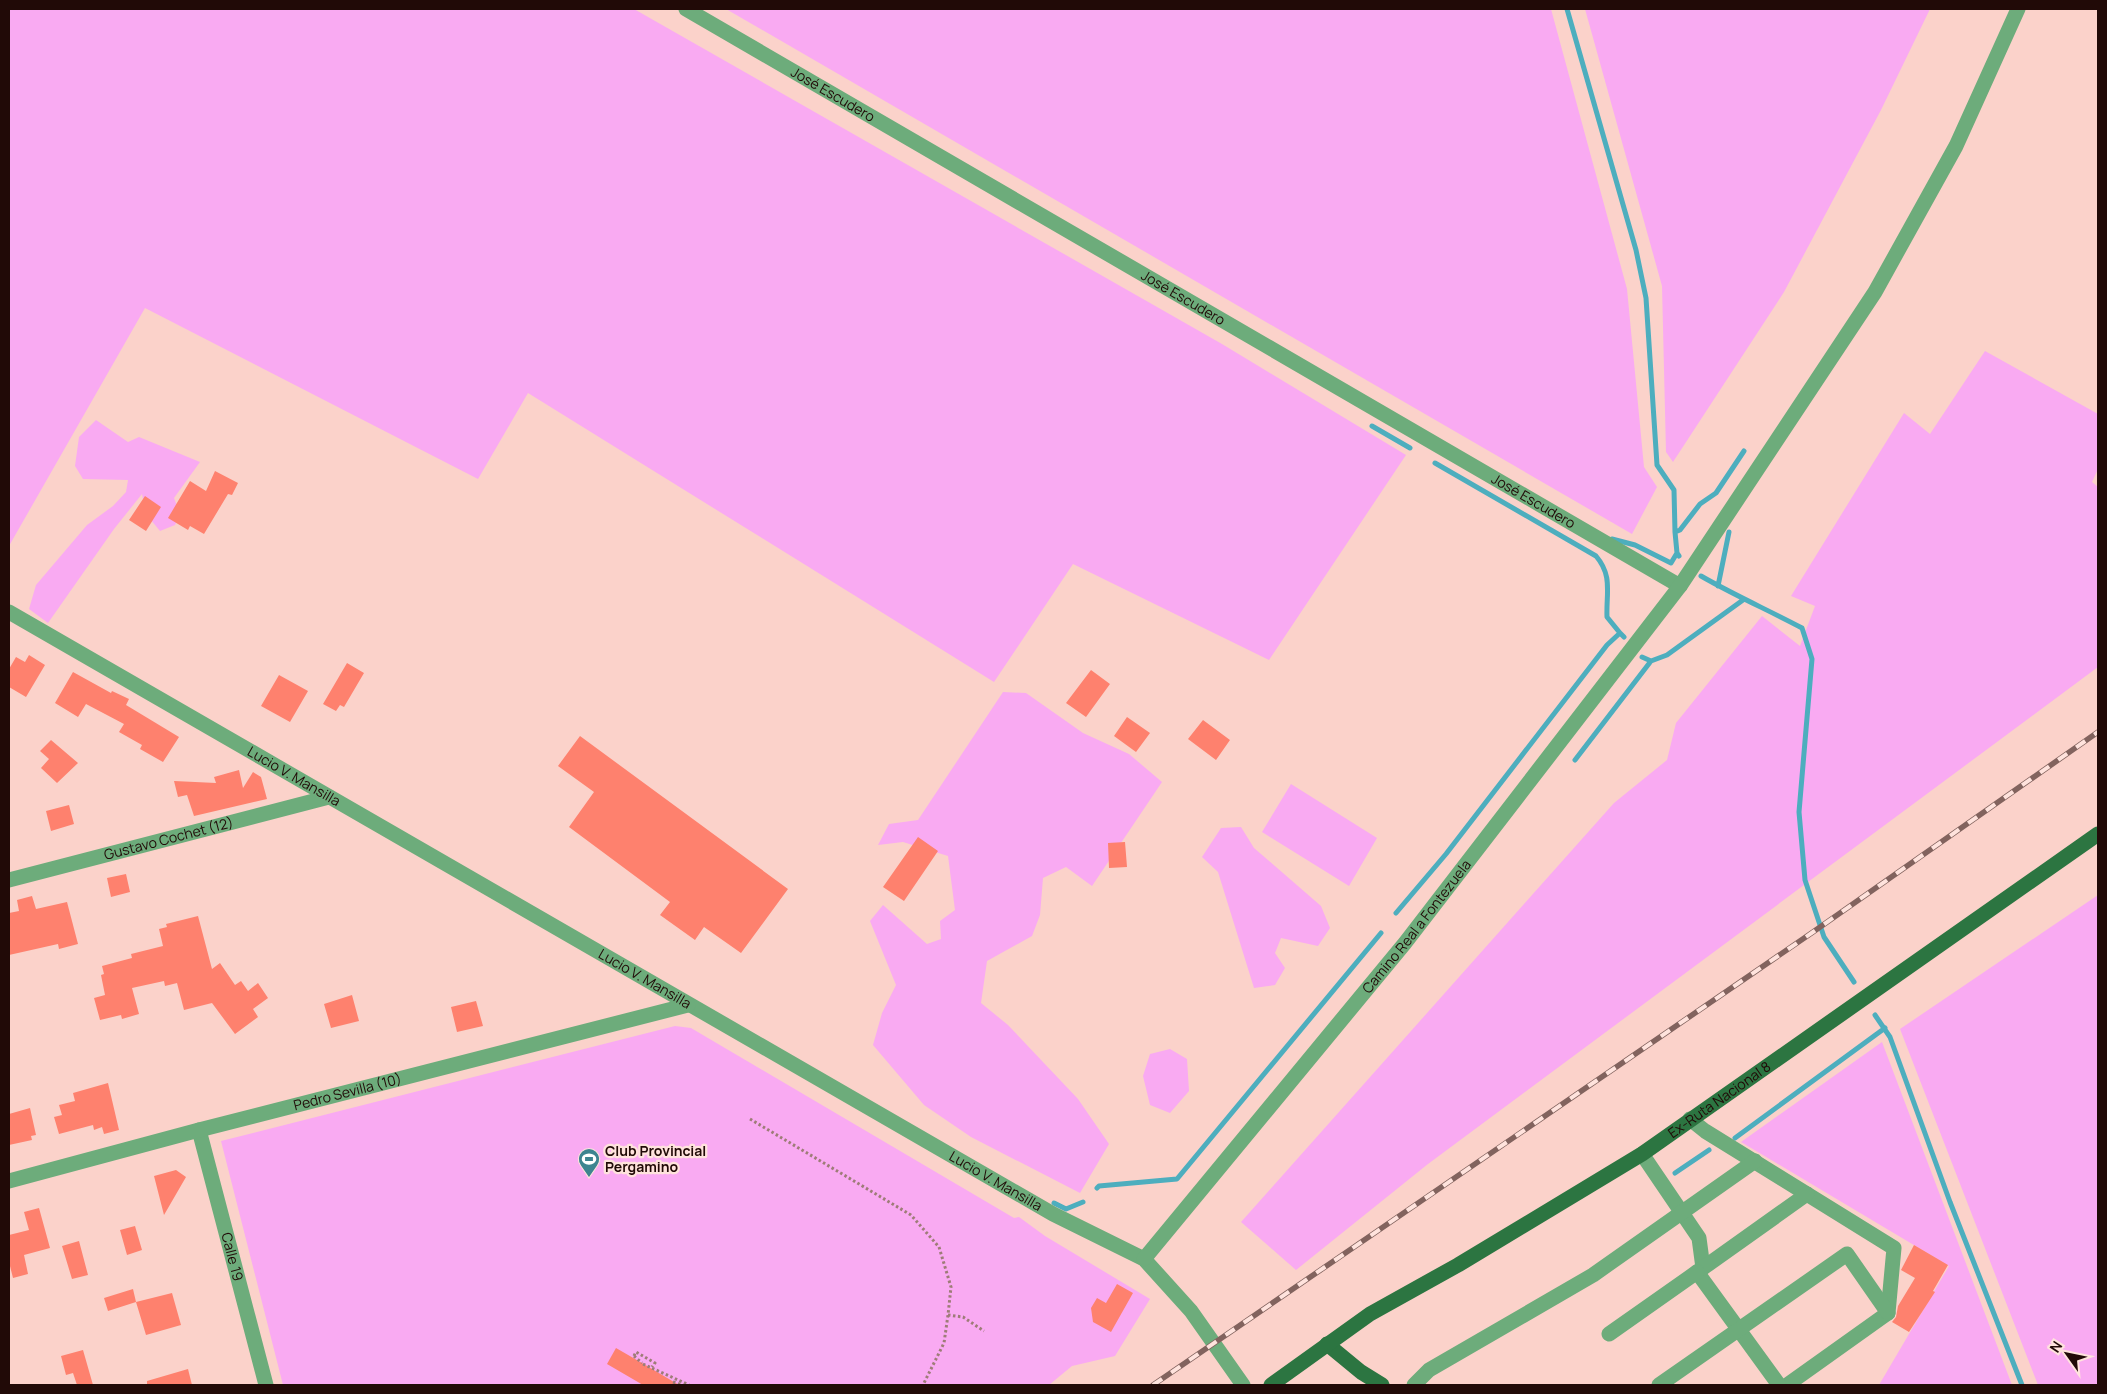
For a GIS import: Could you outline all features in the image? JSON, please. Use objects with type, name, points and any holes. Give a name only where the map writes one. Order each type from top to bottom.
[{"type":"main road","name":"Ex-Ruta Nacional 8","points":[[1271,1385],[1370,1314],[1458,1266],[1642,1154],[2098,834]]},
{"type":"main road","points":[[1327,1344],[1382,1385]]},
{"type":"street","name":"José Escudero","points":[[686,9],[1680,586]]},
{"type":"street","name":"Camino Real a Fontezuela","points":[[1144,1259],[1405,943],[1680,586],[1875,292],[1956,146],[2018,9]]},
{"type":"street","name":"Lucio V. Mansilla","points":[[9,612],[688,1006],[1053,1214],[1144,1259],[1191,1311],[1243,1385]]},
{"type":"street","name":"Gustavo Cochet (12)","points":[[9,880],[328,797]]},
{"type":"street","name":"Pedro Sevilla (10)","points":[[9,1181],[199,1130],[688,1006]]},
{"type":"street","points":[[1690,1119],[1894,1248],[1888,1313],[1787,1385]]},
{"type":"street","name":"Calle 19","points":[[199,1130],[266,1385]]},
{"type":"street","points":[[1642,1154],[1699,1238],[1700,1270],[1738,1329],[1779,1385]]},
{"type":"street","points":[[1414,1385],[1429,1370],[1593,1275],[1755,1161]]},
{"type":"street","points":[[1609,1334],[1807,1194]]},
{"type":"street","points":[[1659,1385],[1847,1254],[1888,1313]]},
{"type":"path","points":[[750,1119],[749,1121],[911,1215],[939,1247],[951,1286],[948,1315],[944,1343],[923,1385]]},
{"type":"path","points":[[948,1315],[963,1317],[984,1330]]},
{"type":"path","points":[[652,1367],[655,1363],[636,1352],[634,1356],[642,1363],[686,1385]]},
{"type":"path","points":[[673,1382],[686,1385]]},
{"type":"shaded area","points":[[9,9],[634,9],[1222,344],[1406,455],[1269,660],[1073,564],[994,682],[528,393],[478,479],[145,308],[9,546]]},
{"type":"shaded area","points":[[726,9],[1551,9],[1627,289],[1644,467],[1657,487],[1632,534]]},
{"type":"shaded area","points":[[1585,9],[1930,9],[1881,110],[1784,292],[1673,462],[1666,452],[1662,286]]},
{"type":"shaded area","points":[[1985,351],[2098,414],[2098,469],[2092,482],[2098,487],[2098,667],[1428,1164],[1296,1270],[1241,1222],[1614,803],[1667,760],[1676,723],[1762,616],[1800,646],[1815,606],[1791,596],[1904,413],[1930,434]]},
{"type":"shaded area","points":[[96,420],[128,442],[139,437],[200,462],[174,498],[180,514],[175,525],[160,531],[146,514],[142,494],[114,529],[48,623],[29,609],[36,585],[87,525],[113,506],[126,492],[128,480],[83,479],[75,466],[79,437]]},
{"type":"shaded area","points":[[1003,692],[1026,693],[1083,733],[1129,754],[1162,782],[1092,886],[1066,867],[1043,878],[1040,915],[1032,936],[987,961],[981,1003],[1008,1025],[1078,1099],[1109,1144],[1080,1193],[971,1137],[924,1105],[873,1045],[882,1013],[896,985],[870,921],[883,905],[927,944],[941,939],[940,921],[955,910],[948,856],[903,842],[878,845],[889,824],[918,820]]},
{"type":"shaded area","points":[[1291,784],[1377,838],[1349,886],[1262,832]]},
{"type":"shaded area","points":[[1241,827],[1254,848],[1321,906],[1330,928],[1318,946],[1281,938],[1275,953],[1285,968],[1275,985],[1254,988],[1218,872],[1202,857],[1221,828]]},
{"type":"shaded area","points":[[2098,895],[2098,1385],[2038,1385],[1900,1029]]},
{"type":"shaded area","name":"Club Provincial Pergamino","points":[[675,1026],[691,1028],[1014,1218],[1019,1217],[1045,1236],[1150,1299],[1115,1356],[1072,1366],[1049,1385],[283,1385],[221,1141]]},
{"type":"shaded area","points":[[1882,1042],[2012,1385],[1879,1385],[1949,1266],[1741,1142]]},
{"type":"shaded area","points":[[1170,1049],[1187,1059],[1189,1091],[1170,1113],[1150,1105],[1143,1076],[1150,1054]]},
{"type":"building","points":[[215,471],[238,483],[232,495],[228,494],[204,534],[190,526],[188,530],[168,518],[190,481],[206,491]]},
{"type":"building","points":[[145,496],[161,507],[146,531],[129,520]]},
{"type":"building","points":[[29,655],[45,665],[26,697],[9,687],[9,669],[16,657],[25,662]]},
{"type":"building","points":[[347,663],[364,673],[344,707],[340,705],[336,711],[323,704]]},
{"type":"building","points":[[1091,670],[1110,684],[1086,717],[1066,703]]},
{"type":"building","points":[[73,672],[111,693],[112,691],[129,699],[126,705],[179,737],[163,762],[140,749],[142,745],[119,732],[124,724],[86,704],[78,717],[55,703]]},
{"type":"building","points":[[279,675],[308,691],[290,722],[261,706]]},
{"type":"building","points":[[1127,717],[1150,733],[1136,752],[1114,736]]},
{"type":"building","points":[[1203,720],[1230,740],[1216,760],[1188,739]]},
{"type":"building","points":[[580,736],[788,889],[741,953],[704,927],[695,940],[660,915],[670,902],[569,827],[594,792],[558,766]]},
{"type":"building","points":[[51,740],[78,763],[57,783],[41,768],[49,759],[40,751]]},
{"type":"building","points":[[239,770],[243,788],[253,772],[261,777],[267,799],[194,816],[187,795],[178,797],[174,781],[216,783],[214,777]]},
{"type":"building","points":[[69,805],[74,824],[51,831],[46,811]]},
{"type":"building","points":[[918,837],[938,851],[904,901],[883,887]]},
{"type":"building","points":[[1125,842],[1127,867],[1109,868],[1108,843]]},
{"type":"building","points":[[126,874],[130,892],[111,897],[107,878]]},
{"type":"building","points":[[32,896],[36,909],[67,902],[78,944],[59,949],[58,944],[9,955],[9,913],[19,911],[17,900]]},
{"type":"building","points":[[198,916],[212,969],[220,963],[235,985],[241,981],[248,991],[258,983],[268,998],[253,1009],[258,1017],[235,1034],[212,1003],[184,1010],[177,983],[165,986],[164,981],[132,988],[139,1014],[122,1019],[121,1015],[100,1020],[94,998],[105,995],[101,975],[104,974],[102,966],[132,958],[131,954],[163,946],[159,929],[167,927],[166,924]]},
{"type":"building","points":[[352,995],[359,1021],[331,1028],[324,1004]]},
{"type":"building","points":[[476,1001],[483,1026],[457,1032],[451,1007]]},
{"type":"building","points":[[108,1083],[119,1130],[104,1134],[102,1127],[94,1130],[93,1125],[59,1134],[54,1117],[62,1115],[59,1105],[75,1101],[73,1093]]},
{"type":"building","points":[[30,1108],[36,1135],[31,1136],[32,1140],[9,1145],[9,1114]]},
{"type":"building","points":[[176,1170],[186,1177],[164,1215],[154,1176]]},
{"type":"building","points":[[39,1208],[50,1248],[24,1255],[28,1274],[13,1278],[9,1262],[9,1235],[29,1230],[24,1212]]},
{"type":"building","points":[[135,1226],[142,1250],[127,1255],[120,1230]]},
{"type":"building","points":[[79,1241],[88,1275],[72,1279],[62,1246]]},
{"type":"building","points":[[1914,1245],[1948,1265],[1933,1291],[1935,1292],[1909,1332],[1892,1322],[1896,1317],[1898,1306],[1915,1278],[1901,1270]]},
{"type":"building","points":[[1117,1284],[1133,1293],[1111,1332],[1093,1322],[1091,1308],[1097,1298],[1106,1303]]},
{"type":"building","points":[[133,1289],[136,1302],[108,1311],[104,1298]]},
{"type":"building","points":[[172,1293],[181,1325],[146,1335],[136,1302]]},
{"type":"building","points":[[616,1348],[679,1385],[643,1385],[607,1364]]},
{"type":"building","points":[[83,1350],[93,1385],[77,1385],[73,1373],[66,1375],[61,1356]]},
{"type":"building","points":[[188,1369],[192,1385],[147,1385],[147,1381]]},
{"type":"waterway","points":[[1567,9],[1636,250],[1646,298],[1657,465],[1674,490],[1675,532],[1679,556]]},
{"type":"waterway","points":[[1372,426],[1410,448]]},
{"type":"waterway","points":[[1675,532],[1680,530],[1700,504],[1716,493],[1744,451]]},
{"type":"waterway","points":[[1435,463],[1596,556],[1607,578],[1607,617],[1620,633]]},
{"type":"waterway","points":[[1718,586],[1729,532]]},
{"type":"waterway","points":[[1612,539],[1635,545],[1671,563],[1677,553]]},
{"type":"waterway","points":[[1701,576],[1802,628],[1812,659],[1799,812],[1805,880],[1824,937],[1854,982]]},
{"type":"waterway","points":[[1575,760],[1651,661],[1667,655],[1743,600]]},
{"type":"waterway","points":[[1396,913],[1446,854],[1607,645],[1620,633],[1624,637]]},
{"type":"waterway","points":[[1642,657],[1651,661]]},
{"type":"waterway","points":[[1097,1188],[1099,1186],[1177,1179],[1381,933]]},
{"type":"waterway","points":[[1875,1015],[1890,1037],[1950,1202],[2022,1385]]},
{"type":"waterway","points":[[1735,1138],[1885,1028]]},
{"type":"waterway","points":[[1675,1173],[1709,1150]]},
{"type":"waterway","points":[[1054,1203],[1066,1209],[1083,1202]]},
{"type":"railway","points":[[1153,1385],[1813,932],[2098,732]]},
{"type":"place","name":"Club Provincial Pergamino","points":[[589,1178]]}]
